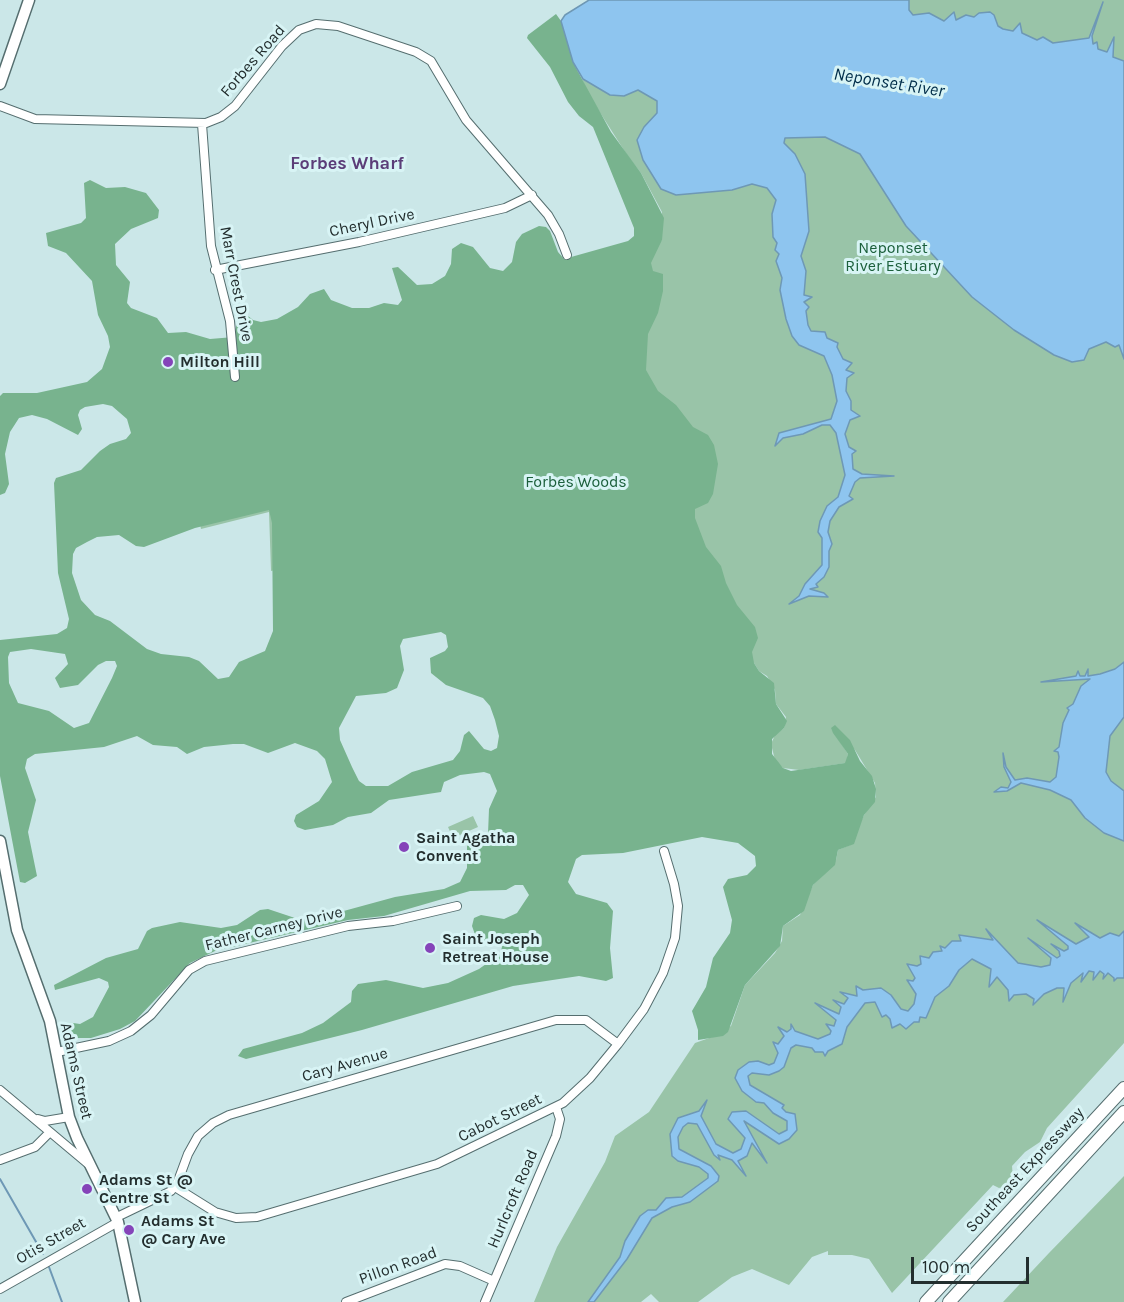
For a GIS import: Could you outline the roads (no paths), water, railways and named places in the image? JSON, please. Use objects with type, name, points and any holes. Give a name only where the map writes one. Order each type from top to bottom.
[{"type":"highway","name":"Southeast Expressway","points":[[926,1302],[1124,1088]]},
{"type":"highway","points":[[937,1302],[1124,1099]]},
{"type":"highway","points":[[949,1302],[1124,1112]]},
{"type":"highway","points":[[958,1302],[1124,1122]]},
{"type":"main road","points":[[0,84],[29,0]]},
{"type":"main road","name":"Adams Street","points":[[0,841],[19,938],[41,995],[57,1052],[69,1117],[117,1220],[135,1302]]},
{"type":"street","name":"Forbes Road","points":[[0,106],[35,119],[202,124],[221,117],[235,106],[282,46],[299,30],[311,24],[333,24],[416,51],[428,58],[438,70],[466,120],[532,195],[556,227],[567,255]]},
{"type":"street","name":"Marr Crest Drive","points":[[202,124],[210,238],[215,270],[230,321],[235,377]]},
{"type":"street","name":"Cheryl Drive","points":[[215,270],[359,242],[505,208],[532,195]]},
{"type":"street","name":"Cabot Street","points":[[175,1186],[215,1212],[236,1218],[250,1218],[437,1164],[556,1107],[580,1088],[618,1044],[654,992],[674,945],[677,898],[664,851]]},
{"type":"street","name":"Father Carney Drive","points":[[57,1052],[109,1041],[126,1034],[151,1015],[189,970],[205,961],[348,926],[393,921],[457,906]]},
{"type":"street","name":"Cary Avenue","points":[[175,1186],[198,1136],[213,1123],[229,1114],[556,1020],[586,1020],[618,1044]]},
{"type":"street","points":[[0,1090],[82,1158],[93,1172]]},
{"type":"street","name":"Hurlcroft Road","points":[[485,1302],[556,1136],[560,1119],[556,1107]]},
{"type":"street","points":[[32,1116],[45,1121],[69,1117]]},
{"type":"street","points":[[0,1161],[35,1147],[50,1132]]},
{"type":"street","points":[[117,1220],[161,1197],[175,1186]]},
{"type":"street","name":"Otis Street","points":[[0,1289],[117,1220]]},
{"type":"street","name":"Pillon Road","points":[[347,1302],[445,1264],[465,1267],[494,1281]]},
{"type":"water","name":"Neponset River","points":[[589,0],[909,0],[909,10],[913,15],[929,13],[944,21],[954,12],[956,20],[966,15],[974,17],[979,13],[990,12],[994,15],[998,26],[1003,29],[1013,31],[1020,23],[1022,33],[1037,40],[1043,37],[1053,43],[1089,38],[1103,2],[1092,36],[1093,44],[1097,42],[1098,49],[1107,52],[1114,37],[1113,57],[1124,61],[1124,359],[1119,345],[1115,347],[1106,342],[1089,349],[1084,360],[1072,362],[1054,355],[1014,330],[972,297],[906,226],[860,154],[825,137],[785,138],[784,143],[795,154],[805,174],[809,231],[801,256],[806,271],[804,295],[812,297],[804,302],[809,307],[806,311],[808,325],[811,331],[825,332],[827,338],[838,343],[837,347],[843,359],[852,363],[846,370],[854,373],[847,378],[846,391],[851,401],[851,410],[860,416],[850,420],[845,434],[849,447],[856,451],[852,454],[853,469],[862,474],[894,476],[860,478],[855,482],[849,496],[853,499],[839,507],[830,521],[828,532],[832,544],[829,551],[829,567],[824,577],[816,584],[818,587],[810,589],[824,593],[828,597],[809,596],[789,604],[799,596],[805,584],[822,565],[822,538],[818,532],[820,521],[827,506],[838,497],[845,475],[836,433],[830,425],[822,425],[803,434],[783,438],[775,446],[779,433],[831,419],[837,401],[832,375],[824,356],[799,345],[792,336],[786,319],[780,290],[782,278],[776,261],[779,254],[775,250],[777,243],[773,237],[772,214],[776,200],[767,188],[752,184],[732,190],[676,195],[661,189],[643,160],[637,140],[644,127],[657,113],[657,101],[638,90],[624,96],[610,95],[583,79],[573,62],[561,21],[565,15]]},
{"type":"water","points":[[1124,662],[1124,717],[1110,736],[1106,772],[1111,781],[1124,791],[1124,841],[1104,833],[1085,818],[1071,800],[1050,790],[1021,783],[1007,791],[994,792],[1001,787],[1008,788],[1011,782],[1004,767],[1003,753],[1006,767],[1015,780],[1027,778],[1050,782],[1056,777],[1059,757],[1058,752],[1054,751],[1059,747],[1063,723],[1069,710],[1067,708],[1073,704],[1081,686],[1090,679],[1041,682],[1076,676],[1078,671],[1080,676],[1085,676],[1088,669],[1088,676],[1100,674],[1115,669]]},
{"type":"water","points":[[1037,920],[1076,944],[1089,937],[1075,923],[1100,938],[1110,933],[1119,936],[1124,931],[1124,978],[1117,978],[1114,981],[1108,973],[1103,979],[1104,974],[1100,971],[1093,980],[1094,972],[1089,971],[1081,982],[1083,973],[1071,983],[1063,1002],[1064,988],[1057,988],[1044,994],[1033,1005],[1034,999],[1026,994],[1014,995],[1009,1001],[1008,990],[997,977],[989,987],[991,969],[972,959],[959,970],[949,986],[935,997],[926,1018],[920,1017],[919,1022],[914,1022],[906,1029],[900,1024],[892,1028],[890,1019],[886,1015],[882,1017],[875,1002],[865,1003],[847,1027],[842,1044],[828,1051],[825,1056],[823,1052],[815,1052],[812,1048],[796,1045],[791,1048],[784,1067],[779,1071],[769,1075],[752,1073],[748,1076],[750,1085],[784,1105],[782,1108],[786,1112],[795,1114],[797,1130],[789,1139],[779,1144],[744,1121],[767,1163],[752,1143],[747,1156],[738,1161],[746,1176],[732,1160],[718,1155],[720,1160],[714,1155],[697,1124],[688,1123],[683,1127],[678,1137],[679,1149],[711,1166],[719,1176],[718,1181],[690,1202],[672,1207],[652,1218],[627,1259],[594,1302],[588,1302],[620,1257],[625,1241],[640,1216],[648,1210],[656,1210],[666,1198],[682,1197],[708,1178],[708,1174],[699,1167],[678,1161],[672,1156],[670,1134],[678,1118],[699,1111],[707,1100],[701,1116],[716,1144],[733,1153],[741,1149],[745,1138],[728,1119],[732,1112],[746,1111],[779,1134],[787,1130],[787,1121],[773,1113],[764,1103],[756,1102],[742,1091],[735,1078],[738,1070],[749,1062],[758,1061],[769,1065],[774,1063],[778,1053],[773,1042],[778,1044],[784,1036],[778,1027],[787,1032],[791,1029],[791,1024],[795,1031],[818,1039],[830,1034],[831,1031],[826,1024],[834,1026],[836,1020],[815,1003],[839,1014],[841,1007],[833,1000],[844,1004],[848,998],[840,992],[857,996],[856,986],[863,990],[881,988],[891,995],[901,1009],[908,1011],[914,1004],[916,994],[907,980],[913,981],[915,978],[907,964],[917,966],[921,964],[920,956],[929,958],[933,952],[942,951],[940,946],[945,948],[952,941],[961,941],[959,935],[993,940],[986,929],[1018,963],[1041,967],[1050,965],[1051,958],[1028,938],[1057,958],[1060,956],[1059,951],[1051,944],[1064,951],[1068,949],[1068,946]]},
{"type":"waterway","points":[[0,1179],[43,1254]]},
{"type":"waterway","points":[[49,1267],[62,1302]]},
{"type":"place","name":"Milton Hill","points":[[168,362]]},
{"type":"place","name":"Saint Agatha Convent","points":[[404,847]]},
{"type":"place","name":"Saint Joseph Retreat House","points":[[430,948]]},
{"type":"place","name":"Adams St @ Centre St","points":[[87,1189]]},
{"type":"place","name":"Adams St @ Cary Ave","points":[[129,1230]]},
{"type":"district","name":"Forbes Wharf","points":[[347,164]]},
{"type":"park label","name":"Neponset River Estuary","points":[[893,257]]},
{"type":"park label","name":"Forbes Woods","points":[[576,482]]}]
